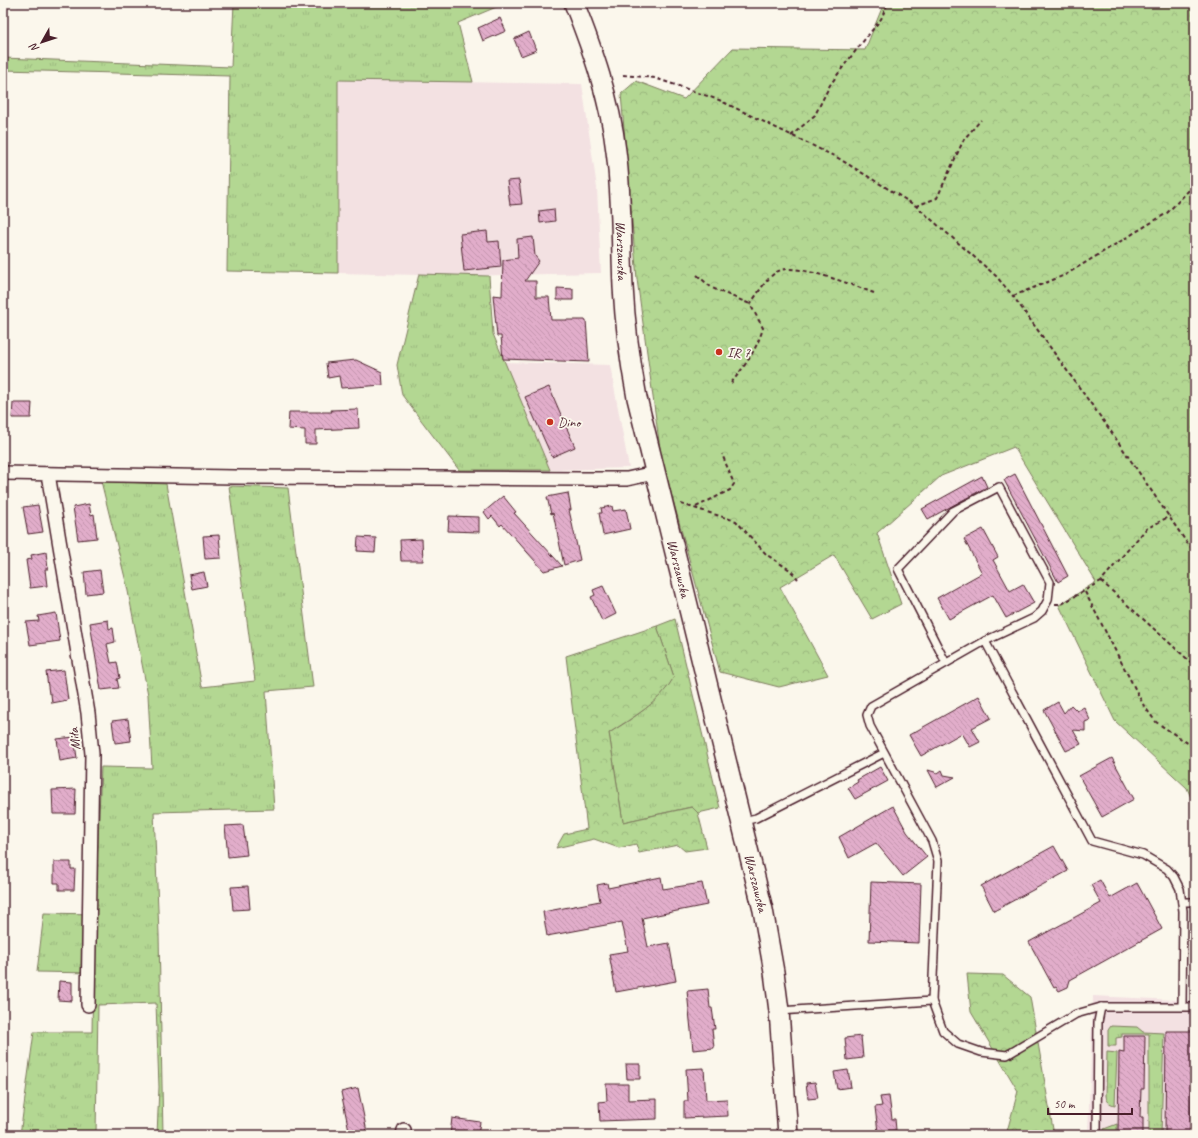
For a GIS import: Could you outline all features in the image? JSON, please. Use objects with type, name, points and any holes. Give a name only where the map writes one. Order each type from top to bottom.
[{"type":"main road","name":"Warszawska","points":[[574,3],[598,66],[612,126],[620,184],[624,288],[630,358],[637,398],[654,473],[763,910],[779,1011],[788,1135]]},
{"type":"street","points":[[3,473],[581,480],[627,478],[654,473]]},
{"type":"street","name":"Miła","points":[[48,474],[88,713],[92,754],[88,1005]]},
{"type":"lane","points":[[946,663],[898,569],[953,511],[999,487],[1050,582],[1048,600],[1042,611],[1034,618],[985,641],[872,706],[867,715],[870,726],[932,841],[938,861],[932,1001],[943,1031],[958,1044],[981,1052],[1006,1054],[1076,1014],[1101,1007],[1182,1006],[1195,1008]]},
{"type":"lane","points":[[985,641],[1092,841],[1144,855],[1167,869],[1174,877],[1180,888],[1182,902],[1182,1006]]},
{"type":"lane","points":[[742,822],[756,818],[884,753]]},
{"type":"lane","points":[[1182,902],[1195,902]]},
{"type":"lane","points":[[779,1011],[932,1001]]},
{"type":"lane","points":[[1097,1135],[1098,1022],[1101,1007]]},
{"type":"path","points":[[791,136],[815,115],[830,85],[881,19],[888,3]]},
{"type":"path","points":[[623,75],[655,78],[712,98],[838,158],[916,206],[996,276],[1013,296],[1170,516],[1187,543],[1195,551]]},
{"type":"path","points":[[916,206],[937,198],[964,139],[981,120]]},
{"type":"path","points":[[1013,296],[1065,275],[1167,213],[1195,184]]},
{"type":"path","points":[[750,304],[772,275],[781,270],[800,270],[874,293]]},
{"type":"path","points":[[697,276],[712,288],[750,304],[763,328],[759,342],[743,369],[731,383]]},
{"type":"path","points":[[695,508],[730,490],[734,484],[722,454]]},
{"type":"path","points":[[682,504],[736,521],[767,555],[790,570],[798,579]]},
{"type":"path","points":[[1048,600],[1053,604],[1062,604],[1085,592],[1101,581],[1146,529],[1170,516]]},
{"type":"path","points":[[1101,581],[1195,666]]},
{"type":"path","points":[[1085,592],[1144,706],[1156,722],[1195,748]]},
{"type":"shaded area","points":[[338,80],[582,84],[597,188],[601,273],[460,276],[338,273]]},
{"type":"shaded area","points":[[503,362],[610,365],[629,468],[550,470]]},
{"type":"shaded area","points":[[1093,996],[1195,1001],[1195,1135],[1088,1135]]},
{"type":"green space","points":[[234,3],[506,3],[458,23],[473,82],[338,80],[338,273],[227,271],[230,76],[3,70],[3,58],[231,67]]},
{"type":"green space","points":[[884,3],[1195,3],[1195,807],[1187,788],[1115,721],[1059,605],[1096,582],[1014,447],[941,476],[877,533],[901,604],[872,619],[834,555],[780,587],[828,675],[779,687],[720,672],[661,456],[637,279],[621,94],[636,81],[684,99],[733,48],[865,50]]},
{"type":"green space","points":[[419,274],[489,276],[493,334],[550,470],[459,470],[402,395],[397,365]]},
{"type":"green space","points":[[101,481],[166,484],[202,687],[255,681],[229,486],[288,488],[313,687],[266,691],[274,809],[154,812],[159,934],[163,1135],[157,1135],[159,1087],[156,1003],[98,1005],[96,1135],[20,1135],[34,1032],[92,1032],[93,973],[37,972],[44,913],[95,914],[101,767],[152,768],[148,695],[127,586]]},
{"type":"green space","points":[[675,619],[720,808],[698,813],[691,807],[623,822],[609,733],[654,702],[674,677],[657,626]]},
{"type":"green space","points":[[657,626],[674,677],[654,702],[609,733],[623,822],[692,807],[698,813],[707,848],[685,851],[678,845],[639,853],[636,844],[619,848],[594,839],[556,848],[564,834],[587,829],[566,656]]},
{"type":"green space","points":[[967,974],[1003,975],[1030,997],[1054,1135],[1006,1135],[1018,1091],[971,1012]]},
{"type":"green space","points":[[1111,1026],[1137,1027],[1143,1032],[1164,1033],[1161,1135],[1149,1135],[1149,1034],[1122,1034],[1122,1037],[1116,1038],[1116,1046],[1108,1046],[1108,1030]]},
{"type":"green space","points":[[1107,1052],[1117,1053],[1115,1105],[1109,1102],[1106,1096]]},
{"type":"green space","points":[[1117,1124],[1117,1135],[1104,1135],[1104,1129]]},
{"type":"building","points":[[500,18],[506,31],[483,41],[478,28]]},
{"type":"building","points":[[529,32],[536,50],[521,56],[514,39]]},
{"type":"building","points":[[519,180],[522,204],[510,205],[507,181]]},
{"type":"building","points":[[554,209],[555,221],[540,223],[539,211]]},
{"type":"building","points":[[487,231],[488,242],[499,241],[501,267],[464,271],[460,234]]},
{"type":"building","points":[[533,237],[535,256],[539,261],[525,281],[536,281],[536,297],[549,297],[551,320],[586,320],[589,362],[503,359],[501,336],[497,336],[493,295],[502,296],[503,260],[518,258],[517,239]]},
{"type":"building","points":[[557,288],[573,289],[573,300],[557,300]]},
{"type":"building","points":[[356,360],[382,372],[383,385],[341,388],[339,376],[328,378],[326,363]]},
{"type":"building","name":"Dino","points":[[549,387],[575,447],[552,457],[525,397]]},
{"type":"building","points":[[13,403],[32,403],[31,418],[12,418]]},
{"type":"building","points":[[358,409],[359,428],[316,430],[316,444],[305,444],[305,430],[288,429],[289,412],[332,412],[331,410]]},
{"type":"building","points":[[1015,474],[1068,576],[1058,582],[1004,480]]},
{"type":"building","points":[[982,476],[987,487],[928,519],[922,509]]},
{"type":"building","points":[[568,493],[571,510],[569,510],[580,560],[564,565],[553,513],[551,514],[547,497]]},
{"type":"building","points":[[503,496],[516,512],[514,513],[562,566],[544,571],[502,524],[500,526],[492,516],[489,519],[484,512]]},
{"type":"building","points":[[89,504],[91,515],[94,514],[97,538],[78,540],[73,507]]},
{"type":"building","points":[[38,505],[43,532],[28,534],[23,507]]},
{"type":"building","points":[[612,506],[613,511],[626,509],[630,529],[603,535],[599,513],[602,513],[601,508]]},
{"type":"building","points":[[449,516],[479,517],[479,532],[448,531]]},
{"type":"building","points":[[983,529],[998,557],[993,560],[1010,591],[1023,584],[1034,603],[1006,618],[993,595],[949,619],[937,598],[982,573],[964,539]]},
{"type":"building","points":[[219,535],[221,558],[205,559],[203,536]]},
{"type":"building","points":[[358,537],[376,538],[375,552],[357,551]]},
{"type":"building","points":[[422,539],[423,561],[401,561],[400,540]]},
{"type":"building","points":[[46,552],[48,569],[45,569],[47,586],[30,588],[26,560],[32,559],[31,555]]},
{"type":"building","points":[[100,570],[103,592],[86,594],[84,572]]},
{"type":"building","points":[[204,572],[207,586],[192,589],[189,575]]},
{"type":"building","points":[[603,586],[616,614],[602,621],[591,597],[595,595],[593,590]]},
{"type":"building","points":[[56,613],[60,641],[30,645],[26,622],[39,621],[38,616]]},
{"type":"building","points":[[108,620],[109,629],[113,628],[115,642],[107,644],[111,663],[117,662],[120,678],[117,679],[119,688],[101,690],[90,623]]},
{"type":"building","points":[[64,670],[68,700],[52,703],[51,694],[49,694],[46,672]]},
{"type":"building","points":[[979,696],[991,718],[972,728],[980,742],[970,747],[962,733],[921,756],[909,735]]},
{"type":"building","points":[[1058,702],[1064,713],[1071,705],[1077,711],[1084,707],[1090,720],[1085,722],[1085,731],[1073,730],[1081,744],[1066,751],[1044,710]]},
{"type":"building","points":[[128,719],[131,741],[115,743],[112,721]]},
{"type":"building","points":[[74,737],[77,758],[60,761],[57,739]]},
{"type":"building","points":[[1112,758],[1134,799],[1102,817],[1079,776]]},
{"type":"building","points":[[880,767],[888,781],[855,799],[848,788],[858,782],[857,780]]},
{"type":"building","points":[[928,770],[938,773],[942,770],[944,775],[955,777],[937,787]]},
{"type":"building","points":[[76,789],[75,814],[53,814],[52,790]]},
{"type":"building","points":[[893,806],[907,832],[927,857],[903,876],[876,843],[849,858],[839,837]]},
{"type":"building","points":[[243,825],[247,855],[228,857],[225,826]]},
{"type":"building","points":[[1054,846],[1068,871],[994,911],[981,886]]},
{"type":"building","points":[[54,862],[71,862],[71,869],[75,869],[74,890],[59,890],[59,883],[54,883]]},
{"type":"building","points":[[661,877],[663,889],[702,883],[707,905],[642,918],[648,947],[669,943],[676,981],[616,992],[609,954],[628,951],[622,922],[547,936],[543,912],[600,901],[597,885],[607,883],[608,888]]},
{"type":"building","points":[[1100,880],[1110,898],[1137,883],[1162,929],[1070,980],[1068,987],[1059,991],[1056,987],[1054,988],[1029,942],[1101,903],[1091,885]]},
{"type":"building","points":[[871,882],[921,884],[919,943],[869,941]]},
{"type":"building","points":[[248,886],[250,909],[233,910],[231,887]]},
{"type":"building","points":[[59,981],[72,982],[72,1001],[58,1000]]},
{"type":"building","points":[[708,989],[710,1008],[712,1008],[715,1029],[712,1029],[714,1048],[693,1050],[687,991]]},
{"type":"building","points":[[1166,1031],[1195,1031],[1195,1080],[1192,1080],[1190,1135],[1165,1135]]},
{"type":"building","points":[[861,1036],[863,1058],[847,1060],[845,1038]]},
{"type":"building","points":[[1124,1036],[1145,1036],[1144,1089],[1141,1089],[1140,1117],[1143,1117],[1143,1135],[1118,1135],[1119,1051],[1124,1052]]},
{"type":"building","points":[[626,1064],[640,1064],[640,1079],[627,1079]]},
{"type":"building","points":[[704,1068],[706,1100],[727,1099],[728,1116],[684,1118],[684,1101],[688,1101],[686,1069]]},
{"type":"building","points":[[848,1070],[851,1087],[837,1089],[834,1072]]},
{"type":"building","points":[[815,1082],[818,1098],[808,1099],[806,1083]]},
{"type":"building","points":[[606,1084],[628,1084],[628,1100],[657,1099],[657,1119],[600,1121],[599,1102],[607,1101]]},
{"type":"building","points":[[358,1088],[367,1132],[350,1135],[341,1092]]},
{"type":"building","points":[[889,1096],[892,1119],[895,1119],[896,1130],[878,1132],[875,1107],[882,1106],[880,1097]]},
{"type":"building","points":[[452,1118],[480,1122],[478,1135],[450,1135]]},
{"type":"place","name":"IR 7","points":[[719,352]]},
{"type":"place","name":"Dino","points":[[550,422]]}]
